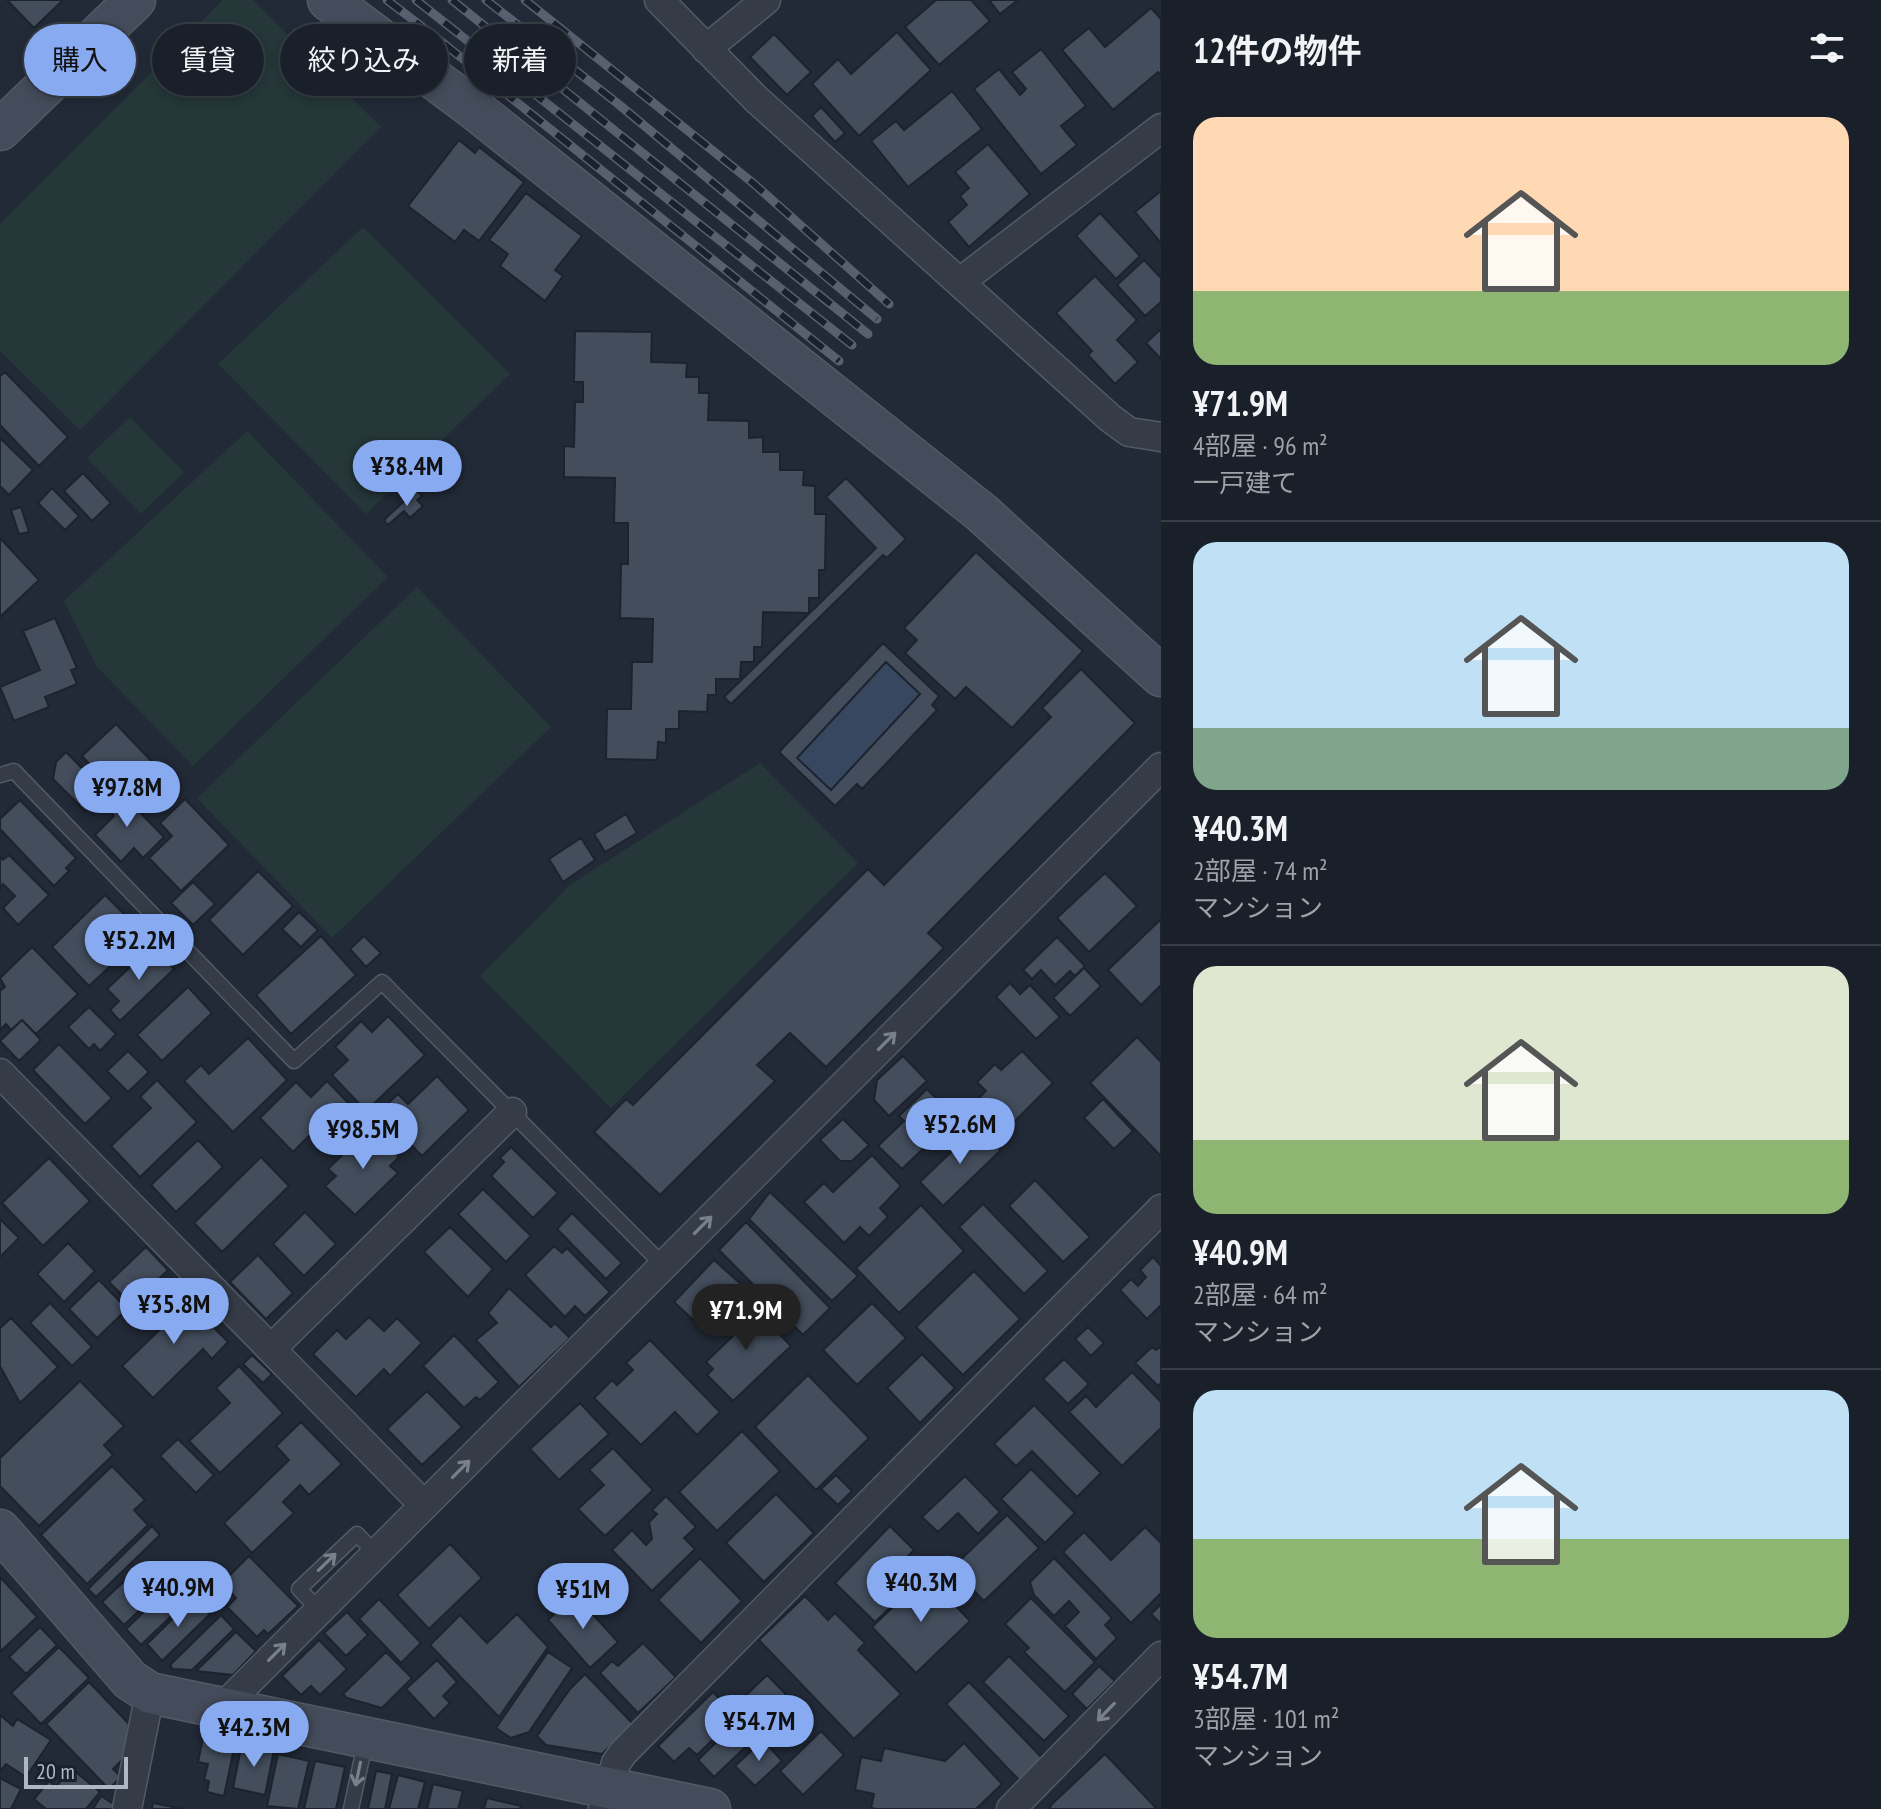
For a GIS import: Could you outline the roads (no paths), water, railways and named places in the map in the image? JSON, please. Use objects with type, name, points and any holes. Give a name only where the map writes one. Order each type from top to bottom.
[{"type":"street","points":[[3,121],[135,0]]},
{"type":"street","points":[[328,0],[473,108],[982,513],[1161,676]]},
{"type":"street","points":[[659,0],[755,98],[1110,418],[1129,432],[1161,437]]},
{"type":"street","points":[[706,49],[766,0]]},
{"type":"street","points":[[960,282],[1161,128]]},
{"type":"street","points":[[222,1708],[1161,767]]},
{"type":"street","points":[[0,1073],[424,1505]]},
{"type":"street","points":[[272,1348],[512,1112]]},
{"type":"street","points":[[605,1799],[616,1763],[623,1753],[1161,1209]]},
{"type":"street","points":[[0,1530],[130,1680],[150,1693],[366,1738],[605,1799],[710,1809]]},
{"type":"street","points":[[1011,1809],[1161,1656]]},
{"type":"street","points":[[127,1809],[150,1693]]},
{"type":"lane","points":[[0,775],[14,771],[294,1061],[382,982],[663,1265]]},
{"type":"lane","points":[[351,1809],[366,1738]]},
{"type":"water","points":[[886,662],[920,694],[831,790],[797,758]]},
{"type":"railway","points":[[387,0],[839,361]]},
{"type":"railway","points":[[416,0],[852,345]]},
{"type":"railway","points":[[452,0],[868,334]]},
{"type":"railway","points":[[486,0],[617,103],[877,319]]},
{"type":"railway","points":[[525,0],[753,183],[889,304]]}]
